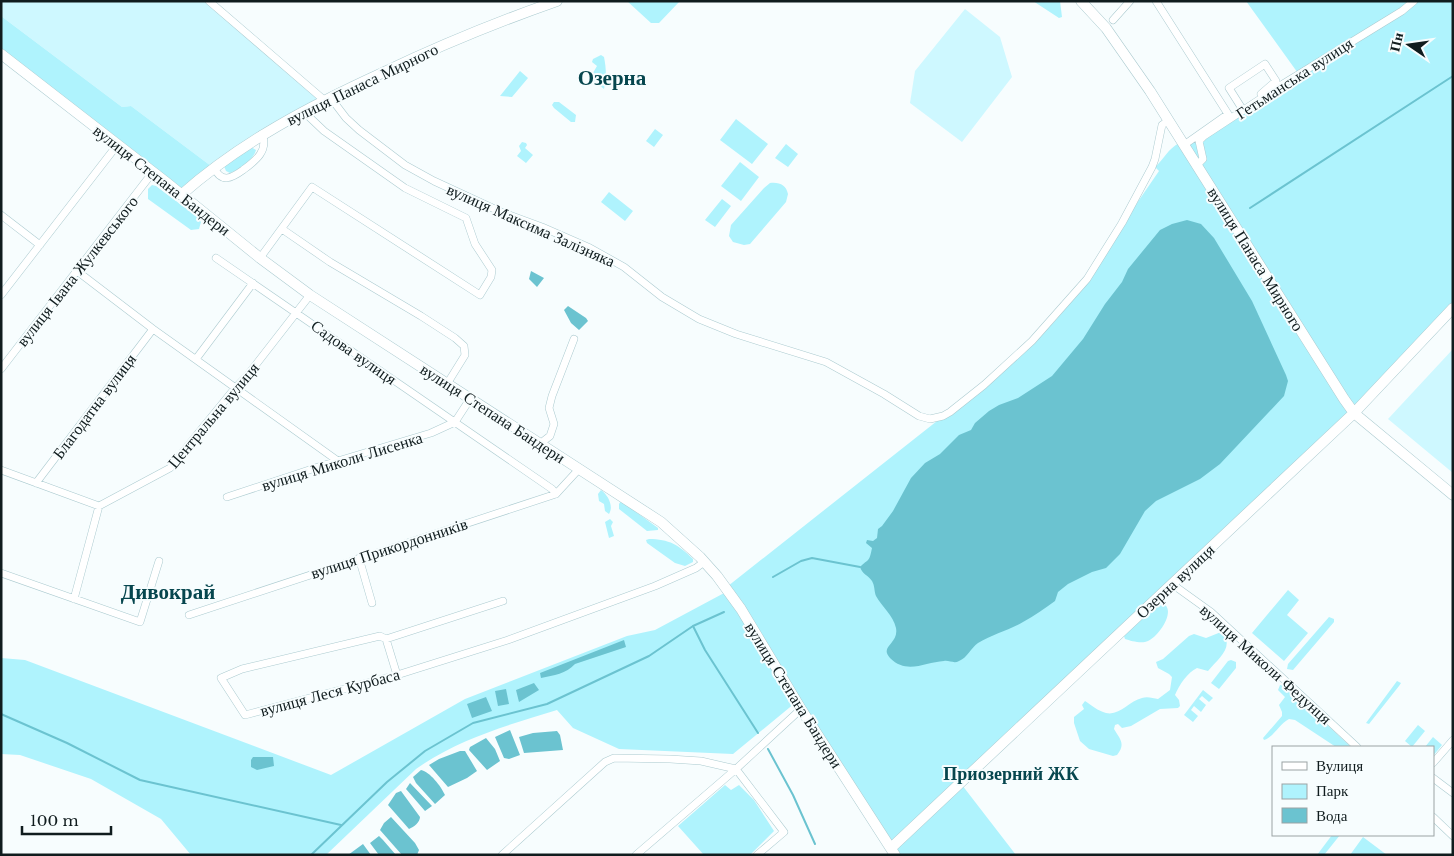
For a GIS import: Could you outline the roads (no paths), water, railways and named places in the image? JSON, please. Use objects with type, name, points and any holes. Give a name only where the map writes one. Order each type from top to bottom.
[{"type":"main road","name":"вулиця Панаса Мирного","points":[[181,195],[214,167],[262,134],[327,98],[466,35],[557,1]]},
{"type":"main road","name":"вулиця Панаса Мирного","points":[[1082,1],[1106,28],[1169,120],[1344,399],[1354,412],[1453,496]]},
{"type":"main road","name":"вулиця Степана Бандери","points":[[3,57],[118,144],[260,258],[310,295],[661,522],[717,576],[741,609],[801,709],[893,851]]},
{"type":"main road","name":"Озерна вулиця","points":[[893,851],[1354,412],[1453,308]]},
{"type":"street","name":"вулиця Максима Залізняка","points":[[209,1],[327,98],[358,130],[405,165],[434,181],[501,212],[550,230],[590,248],[624,267],[662,297],[699,320],[736,334],[826,362],[884,394],[918,416],[930,419],[950,412],[984,385],[1032,341],[1087,279],[1135,201],[1155,159],[1162,126],[1169,120]]},
{"type":"street","points":[[1113,20],[1130,1]]},
{"type":"street","points":[[1156,1],[1228,114]]},
{"type":"street","name":"Гетьманська вулиця","points":[[1197,165],[1203,159],[1199,141],[1204,136],[1291,79],[1402,11],[1414,1]]},
{"type":"street","points":[[1184,145],[1228,114],[1241,107],[1258,97],[1276,81],[1265,64],[1230,88],[1241,107]]},
{"type":"street","name":"вулиця Максима Залізняка","points":[[282,230],[312,187],[480,295],[491,276],[492,270],[475,244],[466,218],[406,188],[332,137],[303,111]]},
{"type":"street","points":[[214,167],[222,177],[229,178],[234,176],[258,159],[263,150],[264,139],[262,134]]},
{"type":"street","points":[[1,295],[118,144]]},
{"type":"street","name":"вулиця Івана Жулкевського","points":[[1,369],[153,172]]},
{"type":"street","points":[[1,215],[40,245]]},
{"type":"street","points":[[260,258],[282,230],[330,262],[461,342],[465,355],[446,384]]},
{"type":"street","name":"Садова вулиця","points":[[216,258],[254,282],[552,489],[556,494]]},
{"type":"street","points":[[78,271],[235,388],[338,461]]},
{"type":"street","points":[[196,359],[254,282]]},
{"type":"street","name":"Центральна вулиця","points":[[99,506],[170,468],[235,388],[247,376],[310,295]]},
{"type":"street","name":"Благодатна вулиця","points":[[36,483],[153,328]]},
{"type":"street","points":[[541,444],[550,436],[554,424],[550,408],[552,396],[574,340]]},
{"type":"street","points":[[455,422],[470,399]]},
{"type":"street","name":"вулиця Миколи Лисенка","points":[[227,497],[431,433],[455,422]]},
{"type":"street","name":"вулиця Прикордонників","points":[[189,615],[556,494],[580,469]]},
{"type":"street","points":[[1,470],[99,506],[74,599]]},
{"type":"street","points":[[359,558],[372,603]]},
{"type":"street","points":[[1,573],[140,622],[159,561]]},
{"type":"street","name":"вулиця Леся Курбаса","points":[[503,601],[386,639],[380,636],[242,669],[221,678],[245,715],[397,675],[508,640],[655,586],[696,568],[704,562]]},
{"type":"street","name":"вулиця Миколи Федунця","points":[[1172,584],[1211,612],[1357,746]]},
{"type":"street","points":[[386,639],[397,675]]},
{"type":"street","points":[[636,855],[736,769],[801,709]]},
{"type":"street","points":[[1434,762],[1453,740]]},
{"type":"street","points":[[502,855],[605,762],[614,758],[701,761],[736,769],[784,832],[757,855]]},
{"type":"street","points":[[1434,779],[1453,794]]},
{"type":"street","points":[[1434,818],[1453,836]]},
{"type":"water","points":[[1187,220],[1201,224],[1214,238],[1252,301],[1286,375],[1288,381],[1284,396],[1220,464],[1200,479],[1156,501],[1145,511],[1120,554],[1106,568],[1092,572],[1068,584],[1058,592],[1055,601],[1023,622],[978,643],[959,661],[944,661],[910,667],[896,663],[887,654],[888,647],[895,638],[895,623],[876,596],[872,581],[860,567],[868,560],[871,553],[872,548],[866,543],[867,540],[873,541],[877,538],[878,529],[893,511],[911,478],[925,463],[940,454],[959,435],[971,430],[975,423],[989,411],[1018,398],[1052,376],[1083,339],[1105,304],[1122,282],[1128,269],[1160,230]]},
{"type":"water","points":[[531,271],[544,278],[537,287],[529,279]]},
{"type":"water","points":[[568,306],[588,321],[579,330],[571,323],[564,310]]},
{"type":"water","points":[[624,640],[626,647],[575,664],[560,674],[541,678],[540,673]]},
{"type":"water","points":[[534,683],[539,690],[519,702],[516,690]]},
{"type":"water","points":[[506,689],[509,704],[498,706],[495,691]]},
{"type":"water","points":[[486,697],[492,711],[472,718],[467,704]]},
{"type":"water","points":[[510,730],[520,755],[509,759],[504,758],[495,737]]},
{"type":"water","points":[[557,731],[560,735],[563,750],[524,753],[519,737],[533,733]]},
{"type":"water","points":[[486,738],[495,749],[500,761],[487,770],[469,750],[470,747]]},
{"type":"water","points":[[460,751],[465,751],[477,771],[448,787],[429,765]]},
{"type":"water","points":[[253,757],[273,757],[274,766],[257,770],[251,767]]},
{"type":"water","points":[[421,770],[428,773],[435,780],[445,795],[435,804],[413,777]]},
{"type":"water","points":[[410,783],[432,806],[425,811],[406,789]]},
{"type":"water","points":[[401,791],[420,817],[419,821],[409,829],[388,805],[396,793]]},
{"type":"water","points":[[391,817],[415,843],[419,850],[417,855],[402,855],[380,830]]},
{"type":"water","points":[[379,836],[396,855],[379,855],[370,843]]},
{"type":"water","points":[[363,844],[371,855],[348,855]]},
{"type":"waterway","points":[[1250,208],[1453,76]]},
{"type":"waterway","points":[[773,577],[801,561],[812,558],[860,567]]},
{"type":"waterway","points":[[311,855],[387,782],[425,751],[473,723],[547,704],[649,656],[693,626],[724,612]]},
{"type":"waterway","points":[[693,626],[705,650],[758,733]]},
{"type":"waterway","points":[[1,714],[67,743],[140,780],[341,825]]},
{"type":"waterway","points":[[768,749],[793,795],[815,844]]},
{"type":"district","name":"Озерна","points":[[612,78]]},
{"type":"district","name":"Дивокрай","points":[[168,592]]},
{"type":"district","name":"Приозерний ЖК","points":[[1011,774]]}]
